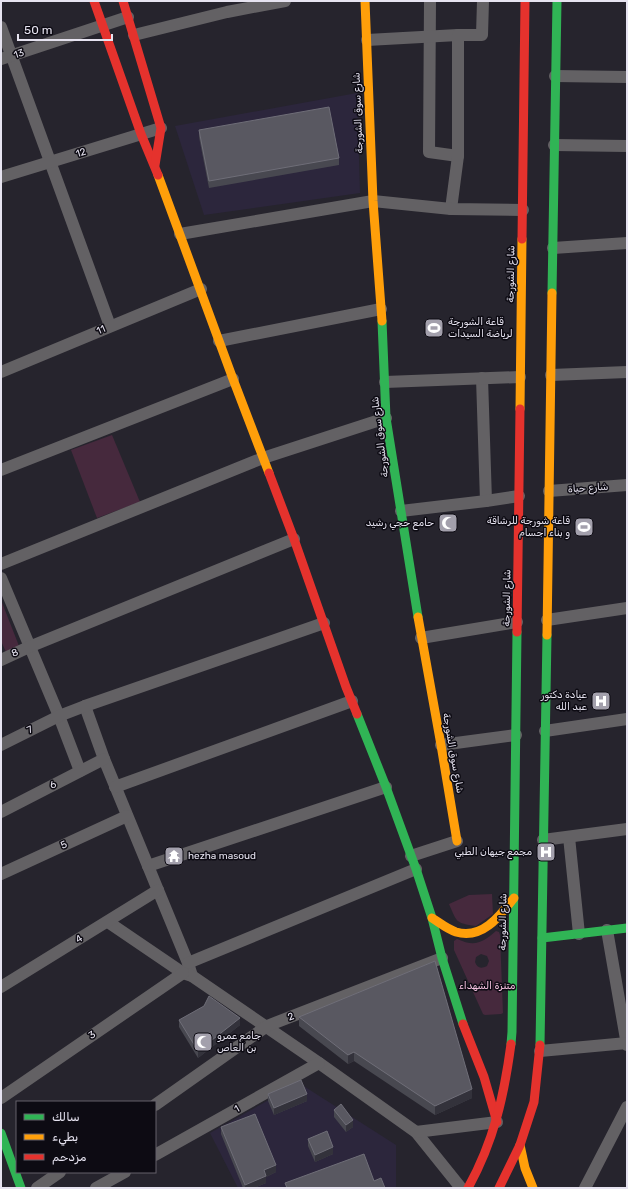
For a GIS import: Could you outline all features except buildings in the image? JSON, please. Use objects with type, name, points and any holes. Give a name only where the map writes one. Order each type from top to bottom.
[{"type":"main road","points":[[94,1],[141,134],[155,165],[262,458],[294,538],[352,701],[416,869],[464,1028],[484,1077],[497,1122]]},
{"type":"main road","points":[[123,1],[160,128],[155,165]]},
{"type":"main road","name":"شارع سوق الشورجة","points":[[364,1],[367,40],[372,201],[381,309],[386,418],[420,638],[441,745],[457,841]]},
{"type":"main road","name":"شارع الشورجة","points":[[468,1188],[477,1173],[497,1122],[507,1075],[512,1032],[514,898],[520,734],[517,622],[525,1]]},
{"type":"main road","points":[[499,1188],[520,1145],[534,1102],[540,1051],[543,840],[542,732],[547,620],[556,1]]},
{"type":"main road","points":[[432,918],[454,932],[466,934],[478,932],[492,924],[502,915],[514,898]]},
{"type":"main road","points":[[542,938],[627,928]]},
{"type":"main road","points":[[1,1133],[21,1188]]},
{"type":"main road","points":[[520,1145],[525,1168],[533,1188]]},
{"type":"street","points":[[134,36],[226,6],[285,1]]},
{"type":"street","points":[[430,1],[429,152],[458,156]]},
{"type":"street","points":[[367,40],[482,35],[483,1]]},
{"type":"street","name":"13","points":[[6,58],[128,17]]},
{"type":"street","points":[[1,27],[6,58],[50,162],[110,326]]},
{"type":"street","points":[[451,209],[458,156],[458,35]]},
{"type":"street","points":[[555,76],[627,77]]},
{"type":"street","name":"12","points":[[1,177],[160,128]]},
{"type":"street","points":[[554,145],[627,146]]},
{"type":"street","points":[[180,234],[372,201],[451,209],[523,210]]},
{"type":"street","points":[[553,248],[627,242]]},
{"type":"street","name":"11","points":[[1,372],[200,289]]},
{"type":"street","points":[[219,341],[381,309]]},
{"type":"street","points":[[551,376],[627,372]]},
{"type":"street","points":[[384,382],[520,377]]},
{"type":"street","points":[[482,378],[486,501]]},
{"type":"street","points":[[1,470],[233,379]]},
{"type":"street","points":[[1,564],[262,458],[386,418]]},
{"type":"street","name":"شارع حياة","points":[[549,491],[627,485]]},
{"type":"street","points":[[401,511],[519,496]]},
{"type":"street","name":"8","points":[[1,659],[294,538]]},
{"type":"street","points":[[1,578],[29,647],[60,716],[80,771]]},
{"type":"street","points":[[547,620],[627,608]]},
{"type":"street","points":[[420,638],[517,622]]},
{"type":"street","name":"7","points":[[1,745],[60,716],[85,706],[324,623]]},
{"type":"street","points":[[116,787],[352,701]]},
{"type":"street","points":[[85,706],[104,759],[158,890],[188,971]]},
{"type":"street","points":[[542,732],[627,719]]},
{"type":"street","points":[[441,745],[520,734]]},
{"type":"street","name":"6","points":[[1,812],[104,759]]},
{"type":"street","points":[[148,866],[386,787]]},
{"type":"street","name":"5","points":[[1,874],[127,816]]},
{"type":"street","points":[[543,840],[627,829]]},
{"type":"street","points":[[569,837],[579,934]]},
{"type":"street","points":[[411,856],[457,841]]},
{"type":"street","name":"3","points":[[1,1098],[188,971],[416,869]]},
{"type":"street","name":"4","points":[[1,987],[158,890]]},
{"type":"street","points":[[108,922],[188,971],[319,1062],[416,1132],[461,1188]]},
{"type":"street","points":[[540,1051],[627,1044],[607,930]]},
{"type":"street","name":"2","points":[[156,1104],[267,1026],[442,958]]},
{"type":"street","name":"1","points":[[156,1154],[319,1062]]},
{"type":"street","points":[[585,1188],[627,1107]]},
{"type":"street","points":[[416,1132],[497,1122]]},
{"type":"street","points":[[37,1188],[59,1173]]},
{"type":"street","points":[[96,1188],[123,1173]]},
{"type":"shaded area","points":[[357,93],[360,193],[204,215],[175,126]]},
{"type":"shaded area","points":[[299,1083],[396,1145],[396,1188],[238,1188],[210,1133]]},
{"type":"green space","points":[[112,435],[140,502],[97,518],[71,450]]},
{"type":"green space","points":[[1,600],[19,646],[6,652],[1,641]]},
{"type":"green space","points":[[492,894],[493,914],[476,926],[464,924],[458,921],[449,904],[469,895]]},
{"type":"green space","name":"متنزة الشهداء","points":[[496,931],[499,932],[500,935],[503,1013],[485,1015],[483,1014],[454,950],[454,941],[457,939],[474,943],[482,941]],"holes":[[[481,954],[487,956],[489,961],[487,966],[481,968],[478,967],[475,962],[476,957]]]},
{"type":"traffic: fast","points":[[552,293],[557,1]]},
{"type":"traffic: fast","points":[[382,321],[386,418],[418,617]]},
{"type":"traffic: fast","points":[[511,1044],[517,632]]},
{"type":"traffic: fast","points":[[540,1045],[547,635]]},
{"type":"traffic: fast","points":[[357,714],[416,869],[463,1024]]},
{"type":"traffic: fast","points":[[542,938],[627,928]]},
{"type":"traffic: fast","points":[[1,1133],[21,1188]]},
{"type":"traffic: slow","points":[[365,1],[373,201],[382,321]]},
{"type":"traffic: slow","points":[[158,175],[269,473]]},
{"type":"traffic: slow","points":[[520,409],[522,239]]},
{"type":"traffic: slow","points":[[547,635],[552,293]]},
{"type":"traffic: slow","points":[[418,617],[457,841]]},
{"type":"traffic: slow","points":[[432,918],[456,932],[465,934],[474,933],[490,925],[514,898]]},
{"type":"traffic: slow","points":[[520,1145],[525,1168],[533,1188]]},
{"type":"traffic: jam","points":[[94,1],[141,134],[158,175]]},
{"type":"traffic: jam","points":[[123,1],[161,128],[155,165]]},
{"type":"traffic: jam","points":[[522,239],[525,1]]},
{"type":"traffic: jam","points":[[517,632],[520,409]]},
{"type":"traffic: jam","points":[[269,473],[357,714]]},
{"type":"traffic: jam","points":[[463,1024],[484,1077],[497,1122]]},
{"type":"traffic: jam","points":[[468,1188],[485,1153],[497,1118],[511,1044]]},
{"type":"traffic: jam","points":[[499,1188],[520,1145],[534,1102],[540,1045]]},
{"type":"place","name":"قاعة الشورجة لرياضة السيدات","points":[[434,328]]},
{"type":"place","name":"حامع حجي رشيد","points":[[448,523]]},
{"type":"place","name":"قاعة شورجة للرشاقة و بناء اجسام","points":[[584,527]]},
{"type":"place","name":"عيادة دكتور عبد الله","points":[[601,701]]},
{"type":"place","name":"مجمع جيهان الطبي","points":[[546,852]]},
{"type":"place","name":"hezha masoud","points":[[174,856]]},
{"type":"place","name":"جامع عمرو بن العاص","points":[[203,1042]]}]
